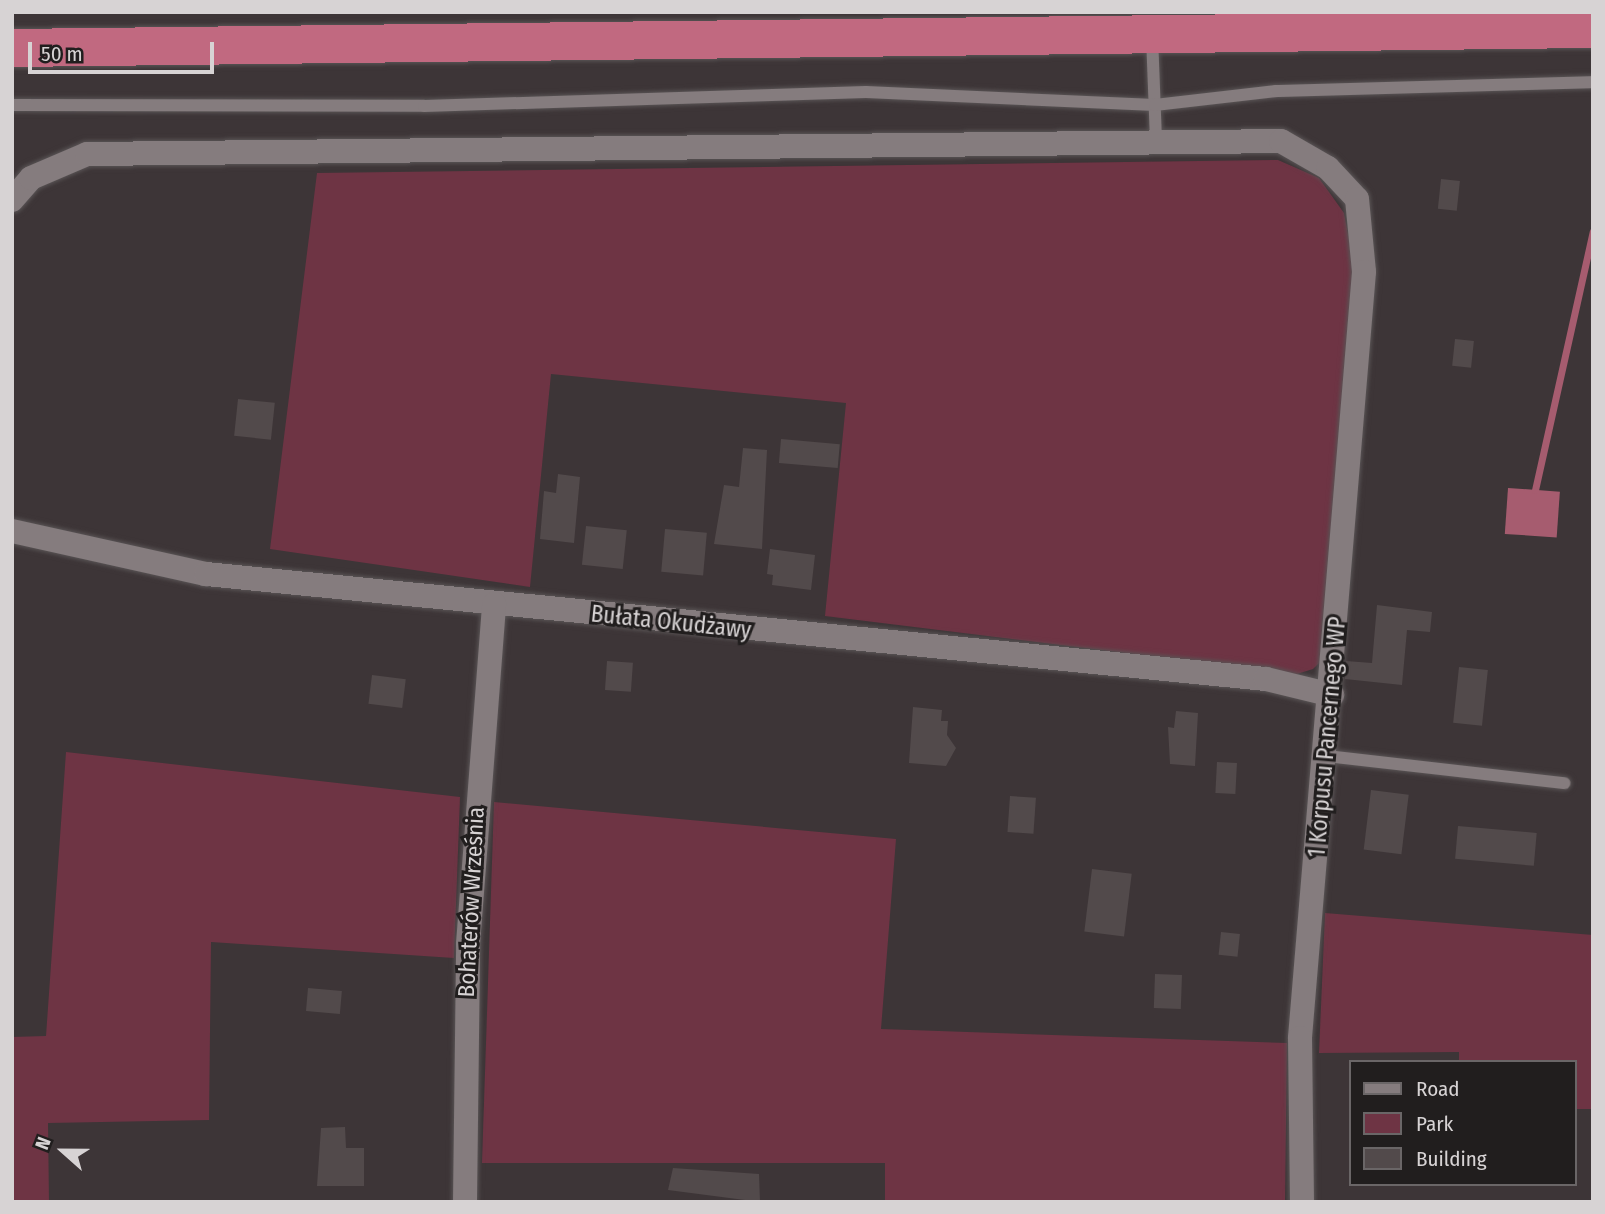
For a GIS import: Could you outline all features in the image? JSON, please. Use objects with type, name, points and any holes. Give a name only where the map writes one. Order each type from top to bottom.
[{"type":"highway","points":[[12,48],[1593,29]]},
{"type":"street","name":"1 Korpusu Pancernego WP","points":[[12,200],[31,178],[87,154],[1281,141],[1328,168],[1357,199],[1364,272],[1332,695],[1300,1038],[1302,1202]]},
{"type":"street","name":"Bułata Okudżawy","points":[[12,531],[206,574],[1266,679],[1332,695]]},
{"type":"street","name":"Bohaterów Września","points":[[465,1202],[468,944],[494,604]]},
{"type":"lane","points":[[1390,32],[1486,15]]},
{"type":"lane","points":[[1152,36],[1156,141]]},
{"type":"lane","points":[[12,105],[424,106],[866,92],[1155,106],[1276,91],[1593,82]]},
{"type":"lane","points":[[1326,757],[1564,783]]},
{"type":"green space","points":[[1278,160],[1319,178],[1344,213],[1356,275],[1328,654],[1313,669],[1297,674],[825,616],[846,403],[551,374],[530,587],[270,549],[317,173]]},
{"type":"green space","points":[[66,752],[460,797],[454,958],[211,942],[209,1120],[48,1123],[49,1202],[12,1202],[12,1037],[46,1036]]},
{"type":"green space","points":[[494,802],[896,839],[881,1029],[1287,1043],[1285,1202],[885,1202],[885,1163],[482,1163]]},
{"type":"green space","points":[[1325,913],[1593,935],[1593,1109],[1577,1109],[1577,1060],[1459,1060],[1459,1052],[1319,1053]]},
{"type":"shaded area","points":[[1508,488],[1560,492],[1557,538],[1505,534]]},
{"type":"building","points":[[1441,179],[1460,181],[1457,211],[1438,209]]},
{"type":"building","points":[[1455,339],[1474,341],[1471,368],[1452,366]]},
{"type":"building","points":[[238,399],[275,403],[271,440],[234,436]]},
{"type":"building","points":[[781,439],[840,444],[838,468],[779,463]]},
{"type":"building","points":[[743,448],[767,450],[762,549],[714,544],[724,485],[739,487]]},
{"type":"building","points":[[558,474],[580,477],[574,543],[540,539],[544,491],[556,493]]},
{"type":"building","points":[[586,526],[627,530],[623,569],[582,565]]},
{"type":"building","points":[[665,529],[707,533],[703,575],[661,572]]},
{"type":"building","points":[[770,549],[815,555],[811,590],[772,585],[773,575],[767,574]]},
{"type":"building","points":[[1377,605],[1432,612],[1430,632],[1407,630],[1402,685],[1345,679],[1346,661],[1372,663]]},
{"type":"building","points":[[607,661],[633,663],[631,692],[605,690]]},
{"type":"building","points":[[1459,667],[1488,670],[1482,726],[1453,723]]},
{"type":"building","points":[[372,675],[406,679],[402,708],[368,704]]},
{"type":"building","points":[[913,707],[942,710],[941,721],[948,721],[947,735],[956,748],[946,766],[909,763]]},
{"type":"building","points":[[1176,711],[1198,713],[1195,766],[1170,764],[1168,727],[1174,728]]},
{"type":"building","points":[[1217,762],[1237,763],[1235,794],[1215,793]]},
{"type":"building","points":[[1371,790],[1409,795],[1401,854],[1364,850]]},
{"type":"building","points":[[1010,796],[1036,798],[1033,834],[1007,832]]},
{"type":"building","points":[[1458,826],[1537,833],[1534,866],[1455,859]]},
{"type":"building","points":[[1092,869],[1132,874],[1124,936],[1084,932]]},
{"type":"building","points":[[1221,932],[1240,934],[1237,957],[1219,955]]},
{"type":"building","points":[[1155,974],[1182,975],[1181,1009],[1154,1008]]},
{"type":"building","points":[[308,988],[342,991],[340,1014],[306,1011]]},
{"type":"building","points":[[345,1127],[346,1148],[364,1148],[364,1186],[317,1186],[321,1128]]},
{"type":"building","points":[[673,1168],[759,1174],[760,1202],[668,1190]]},
{"type":"waterway","points":[[1535,490],[1593,231]]}]
